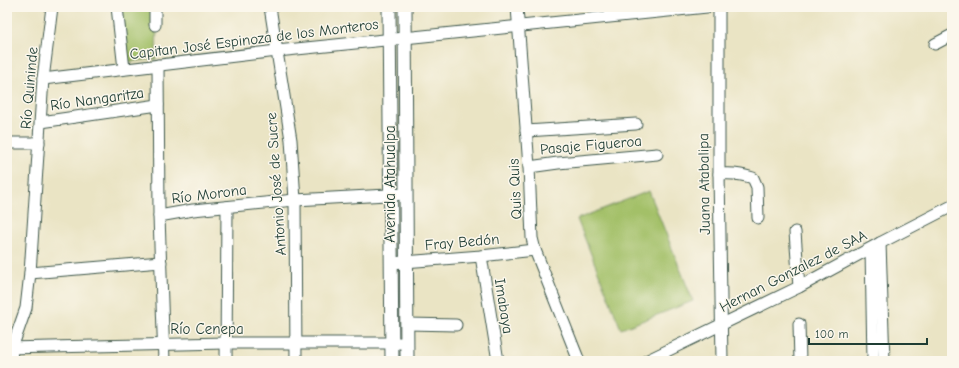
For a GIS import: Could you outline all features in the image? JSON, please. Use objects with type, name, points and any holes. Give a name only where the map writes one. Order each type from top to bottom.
[{"type":"main road","name":"Avenida Atahualpa","points":[[389,7],[392,361]]},
{"type":"main road","name":"Avenida Atahualpa","points":[[405,7],[408,361]]},
{"type":"street","name":"Río Quininde","points":[[11,361],[10,348],[26,308],[30,273],[43,79],[52,7]]},
{"type":"street","points":[[116,7],[124,69]]},
{"type":"street","points":[[155,7],[155,25]]},
{"type":"street","name":"Antonio José de Sucre","points":[[270,7],[291,140],[295,200],[296,361]]},
{"type":"street","name":"Quis Quis","points":[[517,7],[529,167],[532,238],[535,250],[579,361]]},
{"type":"street","name":"Capitan José Espinoza de los Monteros","points":[[43,79],[277,51],[707,7]]},
{"type":"street","name":"Juana Atabalipa","points":[[719,7],[719,174],[722,361]]},
{"type":"street","points":[[935,44],[952,36]]},
{"type":"street","points":[[158,65],[159,216],[164,361]]},
{"type":"street","name":"Río Nangaritza","points":[[41,122],[158,105]]},
{"type":"street","points":[[526,131],[636,124]]},
{"type":"street","points":[[7,143],[39,143]]},
{"type":"street","name":"Pasaje Figueroa","points":[[529,167],[657,154]]},
{"type":"street","points":[[719,174],[743,174],[753,178],[757,187],[758,218]]},
{"type":"street","name":"Río Morona","points":[[159,216],[193,210],[295,200],[406,194]]},
{"type":"street","name":"Hernan Gonzalez de SAA","points":[[646,361],[799,287],[952,206]]},
{"type":"street","points":[[226,361],[227,207]]},
{"type":"street","points":[[795,232],[799,287]]},
{"type":"street","points":[[880,243],[884,361]]},
{"type":"street","points":[[871,249],[873,361]]},
{"type":"street","name":"Fray Bedón","points":[[391,264],[535,250]]},
{"type":"street","name":"Imabaya","points":[[481,256],[498,361]]},
{"type":"street","points":[[30,273],[161,262]]},
{"type":"street","points":[[408,324],[456,325]]},
{"type":"street","points":[[799,324],[800,361]]},
{"type":"street","name":"Río Cenepa","points":[[10,348],[226,343],[407,343]]},
{"type":"green space","points":[[121,7],[155,7],[157,24],[156,59],[127,62]]},
{"type":"green space","points":[[649,191],[693,301],[621,329],[577,219]]}]
